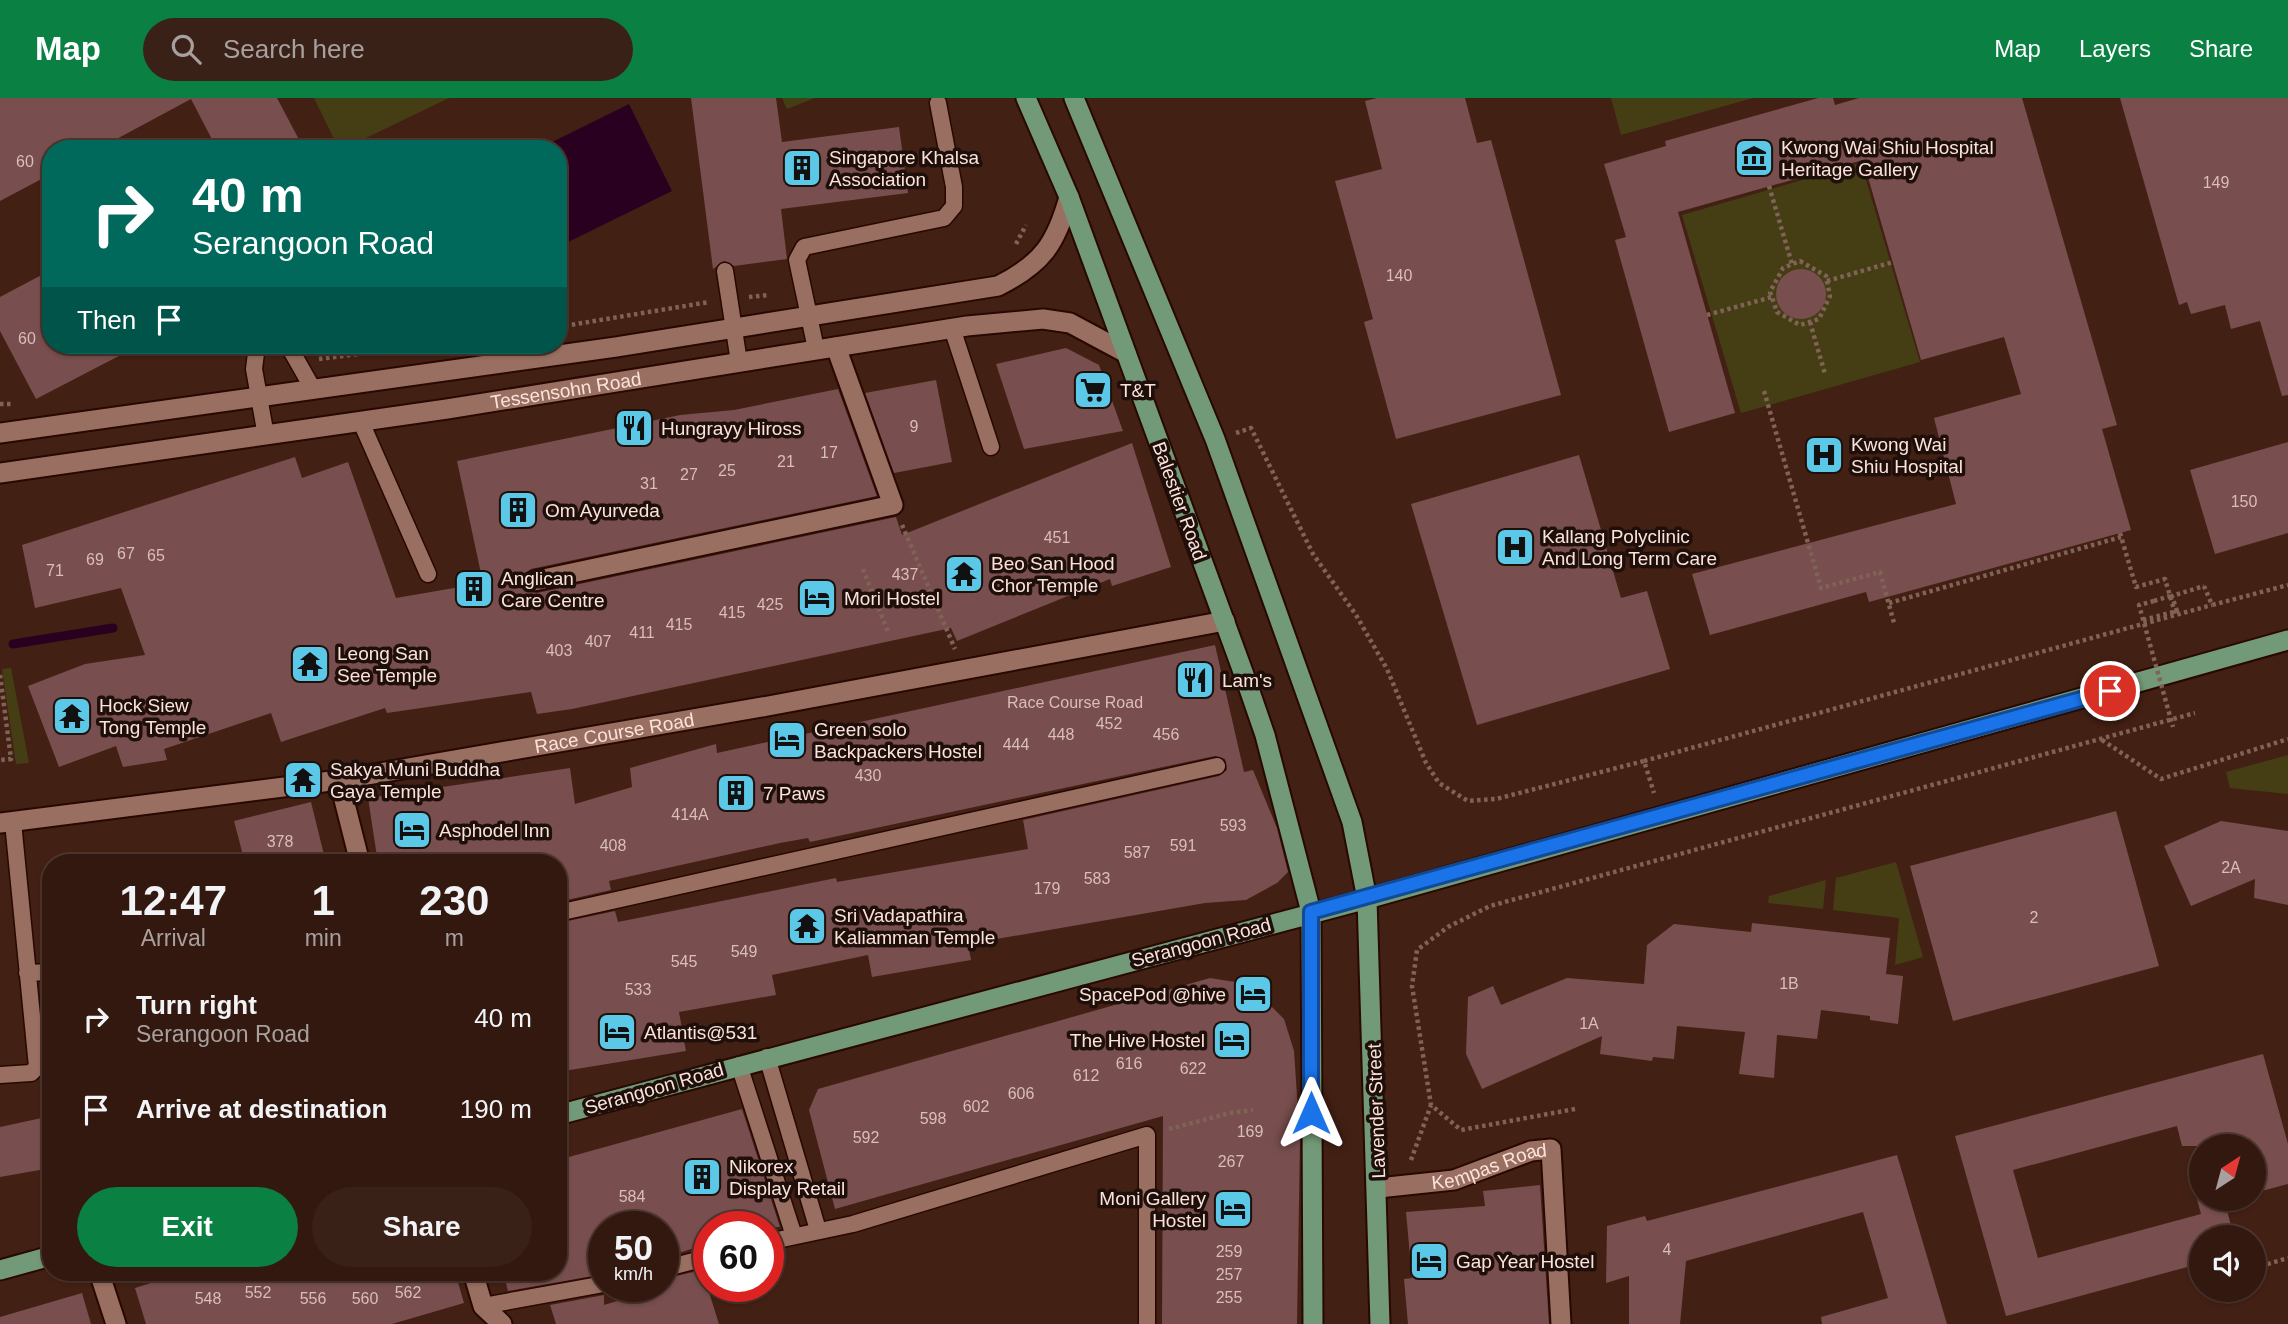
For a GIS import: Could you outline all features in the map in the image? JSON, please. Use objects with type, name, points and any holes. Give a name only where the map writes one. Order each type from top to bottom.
[{"type":"main road","name":"Balestier Road","points":[[1026,98],[1069,197],[1265,735],[1311,912]]},
{"type":"main road","points":[[1074,98],[1215,439],[1349,813],[1367,899]]},
{"type":"main road","name":"Serangoon Road","points":[[567,1113],[1367,899],[2288,640]]},
{"type":"main road","name":"Lavender Street","points":[[1367,899],[1378,1188],[1380,1324]]},
{"type":"main road","points":[[1311,912],[1313,1324]]},
{"type":"main road","points":[[0,1270],[42,1258]]},
{"type":"street","name":"Tessensohn Road","points":[[567,353],[998,286],[1026,272],[1045,253],[1060,232],[1069,197]]},
{"type":"street","name":"Tessensohn Road","points":[[0,473],[361,422],[952,328],[1043,319],[1070,323],[1126,353]]},
{"type":"street","points":[[534,581],[893,505],[826,348]]},
{"type":"street","name":"Tessensohn Road","points":[[0,433],[559,354]]},
{"type":"street","name":"Race Course Road","points":[[6,823],[339,779],[964,670],[1225,621]]},
{"type":"street","points":[[339,779],[358,854]]},
{"type":"street","name":"Kempas Road","points":[[1378,1188],[1454,1180],[1531,1151],[1551,1149],[1560,1324]]},
{"type":"street","points":[[102,1281],[116,1324]]},
{"type":"street","points":[[474,1281],[479,1315],[502,1324]]},
{"type":"lane","points":[[826,348],[809,317],[797,260],[804,247],[944,218],[954,206],[954,187],[938,103]]},
{"type":"lane","points":[[725,271],[739,362]]},
{"type":"lane","points":[[952,328],[991,447]]},
{"type":"lane","points":[[256,354],[254,369],[266,436]]},
{"type":"lane","points":[[293,354],[313,389]]},
{"type":"lane","points":[[361,422],[428,574]]},
{"type":"lane","points":[[567,911],[1217,766]]},
{"type":"lane","points":[[0,1075],[32,1073],[37,1067],[6,823]]},
{"type":"lane","points":[[27,973],[42,972]]},
{"type":"lane","points":[[767,1057],[818,1230]]},
{"type":"lane","points":[[739,1065],[794,1236]]},
{"type":"lane","points":[[784,1238],[853,1224],[1147,1135],[1147,1324]]},
{"type":"lane","points":[[479,1315],[588,1288]]},
{"type":"path","points":[[1769,186],[1792,264]]},
{"type":"path","points":[[1800,261],[1826,276],[1830,296],[1819,319],[1800,325],[1777,312],[1770,292],[1783,268],[1792,264],[1800,261]]},
{"type":"path","points":[[1827,281],[1893,262]]},
{"type":"path","points":[[1707,315],[1772,297]]},
{"type":"path","points":[[1810,322],[1825,374]]},
{"type":"path","points":[[1763,391],[1821,588],[1880,572],[1894,623]]},
{"type":"path","points":[[1215,439],[1251,428],[1313,554],[1356,615],[1387,669],[1426,763],[1439,783],[1468,801],[1496,799],[1644,761],[2288,585]]},
{"type":"path","points":[[893,505],[964,670]]},
{"type":"path","points":[[1889,603],[2120,535],[2136,587],[2165,579],[2176,616]]},
{"type":"path","points":[[863,569],[888,632]]},
{"type":"path","points":[[2143,620],[2177,611],[2172,596],[2204,586],[2212,605]]},
{"type":"path","points":[[2170,596],[2139,605],[2173,727]]},
{"type":"path","points":[[0,675],[11,759],[0,760]]},
{"type":"path","points":[[1402,1185],[1431,1105],[1412,986],[1417,950],[1448,927],[1490,906],[2195,713]]},
{"type":"path","points":[[2101,740],[2161,779],[2288,738]]},
{"type":"path","points":[[1644,761],[1661,816]]},
{"type":"path","points":[[1431,1105],[1461,1130],[1575,1109]]},
{"type":"path","points":[[1147,1135],[1230,1113],[1253,1110]]},
{"type":"path","points":[[2266,1264],[2288,1258]]},
{"type":"shaded area","points":[[314,98],[449,98],[362,140],[335,140]]},
{"type":"shaded area","points":[[782,98],[815,98],[787,109]]},
{"type":"shaded area","points":[[1611,98],[1753,98],[1621,135]]},
{"type":"shaded area","points":[[629,104],[672,191],[567,243],[567,140],[556,140]]},
{"type":"shaded area","points":[[1861,163],[1920,362],[1741,413],[1682,215]]},
{"type":"shaded area","points":[[11,668],[29,763],[16,764],[2,669]]},
{"type":"shaded area","points":[[2288,755],[2288,794],[2230,788],[2226,772]]},
{"type":"shaded area","points":[[1896,862],[1923,957],[1895,965],[1899,918],[1833,910],[1836,878]]},
{"type":"shaded area","points":[[1826,880],[1823,909],[1768,903],[1769,896]]},
{"type":"building","points":[[0,98],[277,98],[299,140],[212,140],[191,99],[115,140],[42,140],[42,179],[0,201]]},
{"type":"building","name":"Singapore Khalsa Association","points":[[691,98],[776,98],[782,142],[899,127],[908,193],[781,209],[787,259],[734,266],[724,261],[713,269]]},
{"type":"building","points":[[1377,98],[1465,98],[1477,143],[1491,140],[1561,395],[1396,439],[1364,322],[1373,319],[1335,181],[1382,169],[1365,101]]},
{"type":"building","points":[[1818,98],[1833,98],[1835,105],[1859,98],[2022,98],[2117,425],[2102,429],[2131,530],[1869,602],[1866,592],[1710,635],[1692,574],[1956,504],[1934,418],[2021,394],[2004,337],[1921,360],[1863,160],[1678,212],[1735,413],[1669,432],[1615,240],[1626,237],[1604,164],[1666,146],[1665,141]]},
{"type":"building","points":[[2120,98],[2288,98],[2288,395],[2282,396],[2260,321],[2231,329],[2225,305],[2191,314],[2187,302],[2179,305]]},
{"type":"building","points":[[1801,269],[1819,276],[1826,294],[1819,312],[1801,319],[1783,312],[1776,294],[1783,276]]},
{"type":"building","points":[[42,275],[42,354],[123,354],[36,399],[0,331],[0,297]]},
{"type":"building","points":[[1066,348],[1099,365],[1123,431],[1024,449],[996,364]]},
{"type":"building","points":[[936,380],[952,462],[894,473],[865,393]]},
{"type":"building","points":[[838,389],[877,496],[531,569],[523,577],[525,589],[537,593],[896,517],[902,535],[1132,443],[1171,567],[1112,586],[1110,579],[957,641],[951,628],[572,709],[537,714],[531,692],[387,713],[385,708],[281,742],[271,713],[164,749],[167,760],[123,767],[116,746],[59,767],[28,686],[85,664],[145,655],[121,588],[35,608],[22,545],[295,457],[302,478],[348,462],[396,598],[483,583],[457,461],[680,415],[734,410]]},
{"type":"building","points":[[2288,442],[2288,533],[2215,554],[2190,470]]},
{"type":"building","name":"Kallang Polyclinic And Long Term Care","points":[[1579,455],[1621,598],[1647,591],[1670,669],[1477,725],[1411,504]]},
{"type":"building","points":[[1215,645],[1244,772],[1253,770],[1277,828],[1288,872],[1277,883],[1246,900],[1205,903],[968,944],[971,960],[872,977],[868,955],[772,975],[776,995],[679,1012],[686,1051],[567,1071],[567,921],[615,911],[618,922],[836,878],[837,882],[1028,849],[1023,820],[1219,776],[1227,770],[1225,759],[1215,756],[810,842],[808,838],[780,843],[609,881],[611,890],[567,900],[567,854],[377,854],[368,798],[570,768],[575,804],[632,787],[630,768],[716,744],[717,753]]},
{"type":"building","points":[[311,802],[324,854],[243,854],[234,821]]},
{"type":"building","points":[[2116,811],[2159,966],[1953,1021],[1910,866]]},
{"type":"building","points":[[2221,821],[2288,831],[2288,905],[2254,898],[2255,879],[2191,906],[2164,846]]},
{"type":"building","points":[[1752,923],[1890,938],[1886,974],[1903,976],[1898,1024],[1870,1020],[1870,1016],[1821,1010],[1817,1039],[1777,1035],[1774,1078],[1739,1074],[1745,1032],[1677,1026],[1674,1059],[1653,1057],[1652,1061],[1600,1054],[1602,1036],[1482,1089],[1466,1054],[1468,997],[1493,986],[1501,1005],[1567,978],[1644,984],[1647,945],[1674,924],[1751,932]]},
{"type":"building","points":[[1210,978],[1235,982],[1256,991],[1284,1019],[1294,1051],[1300,1140],[1297,1324],[1162,1324],[1163,1116],[835,1209],[809,1110],[818,1089]]},
{"type":"building","points":[[2263,1054],[2288,1144],[2288,1184],[2266,1190],[2266,1134],[2189,1134],[2189,1146],[2182,1146],[2177,1126],[2013,1170],[2038,1258],[2201,1214],[2200,1211],[2227,1211],[2231,1225],[2189,1225],[2189,1267],[2006,1316],[1955,1136]]},
{"type":"building","points":[[742,1109],[775,1211],[693,1211],[693,1248],[679,1253],[679,1211],[588,1211],[588,1277],[567,1281],[567,1158]]},
{"type":"building","points":[[42,1118],[42,1170],[0,1177],[0,1127]]},
{"type":"building","points":[[1897,1155],[1947,1324],[1822,1324],[1821,1317],[1888,1298],[1863,1212],[1686,1261],[1680,1324],[1629,1324],[1629,1276],[1606,1283],[1607,1226],[1645,1216],[1647,1221]]},
{"type":"building","points":[[1540,1185],[1549,1324],[1408,1324],[1404,1279],[1412,1278],[1406,1212],[1485,1206],[1483,1191]]},
{"type":"building","points":[[693,1272],[693,1302],[712,1302],[719,1324],[556,1324],[550,1305],[588,1298],[588,1302],[604,1302],[604,1305],[614,1302],[679,1302],[679,1275]]},
{"type":"building","points":[[157,1281],[458,1281],[464,1303],[392,1324],[146,1324],[135,1288]]},
{"type":"building","points":[[505,1281],[564,1281],[508,1291]]},
{"type":"building","points":[[82,1293],[91,1324],[0,1324],[0,1317]]},
{"type":"waterway","points":[[13,644],[113,628]]},
{"type":"place","name":"Kwong Wai Shiu Hospital Heritage Gallery","points":[[1754,158]]},
{"type":"place","name":"Singapore Khalsa Association","points":[[802,168]]},
{"type":"place","name":"T&T","points":[[1093,390]]},
{"type":"place","name":"Hungrayy Hiross","points":[[634,428]]},
{"type":"place","name":"Kwong Wai Shiu Hospital","points":[[1824,455]]},
{"type":"place","name":"Om Ayurveda","points":[[518,510]]},
{"type":"place","name":"Kallang Polyclinic And Long Term Care","points":[[1515,547]]},
{"type":"place","name":"Beo San Hood Chor Temple","points":[[964,574]]},
{"type":"place","name":"Anglican Care Centre","points":[[474,589]]},
{"type":"place","name":"Mori Hostel","points":[[817,598]]},
{"type":"place","name":"Leong San See Temple","points":[[310,664]]},
{"type":"place","name":"Lam's","points":[[1195,680]]},
{"type":"place","name":"Hock Siew Tong Temple","points":[[72,716]]},
{"type":"place","name":"Green solo Backpackers Hostel","points":[[787,740]]},
{"type":"place","name":"Sakya Muni Buddha Gaya Temple","points":[[303,780]]},
{"type":"place","name":"7 Paws","points":[[736,793]]},
{"type":"place","name":"Asphodel Inn","points":[[412,830]]},
{"type":"place","name":"Sri Vadapathira Kaliamman Temple","points":[[807,926]]},
{"type":"place","name":"SpacePod @hive","points":[[1253,994]]},
{"type":"place","name":"Atlantis@531","points":[[617,1032]]},
{"type":"place","name":"The Hive Hostel","points":[[1232,1040]]},
{"type":"place","name":"Nikorex Display Retail","points":[[702,1177]]},
{"type":"place","name":"Moni Gallery Hostel","points":[[1233,1209]]},
{"type":"place","name":"Gap Year Hostel","points":[[1429,1261]]},
{"type":"route","points":[[1311,1113],[1311,912],[1367,899],[2110,691]]}]
